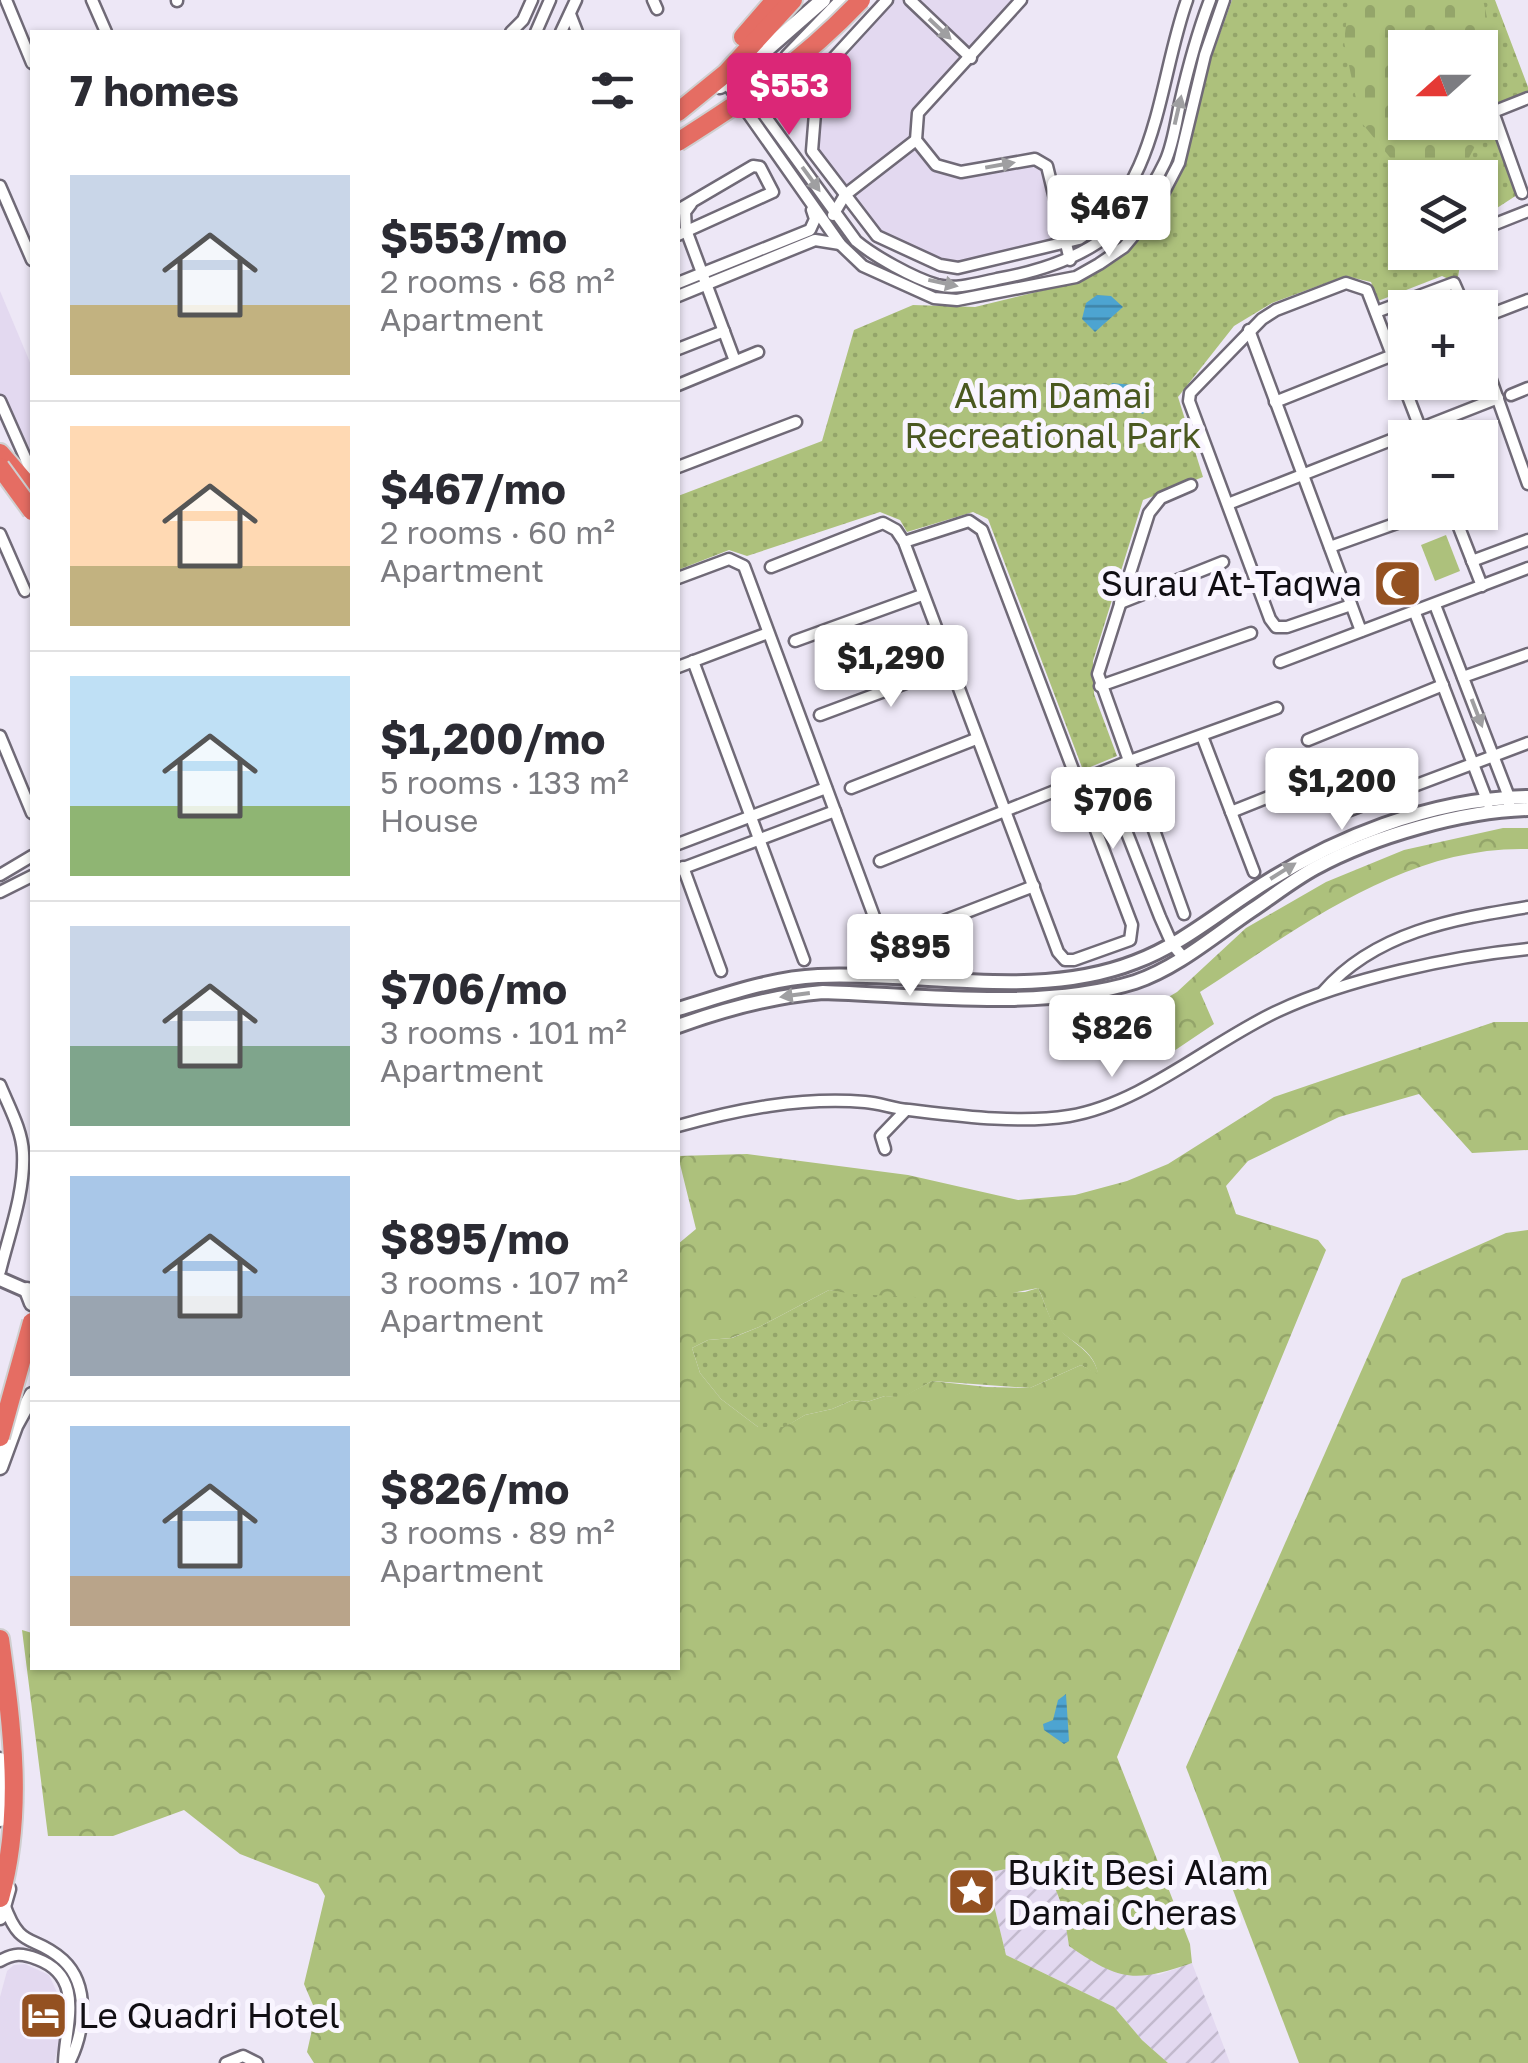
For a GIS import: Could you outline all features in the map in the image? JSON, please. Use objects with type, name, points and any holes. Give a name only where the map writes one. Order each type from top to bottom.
[{"type":"highway","points":[[680,98],[720,64],[775,0]]},
{"type":"highway","points":[[680,111],[726,73],[793,0]]},
{"type":"highway","points":[[680,138],[773,81],[862,0]]},
{"type":"highway","points":[[0,454],[30,488]]},
{"type":"highway","points":[[0,466],[30,508]]},
{"type":"highway","points":[[0,1437],[30,1329]]},
{"type":"highway","points":[[0,1452],[30,1357]]},
{"type":"highway","points":[[0,1638],[16,1786],[10,1864],[1,1902]]},
{"type":"highway","points":[[0,1662],[13,1786],[1,1902]]},
{"type":"main road","points":[[680,112],[731,79],[823,0]]},
{"type":"main road","points":[[680,138],[783,61],[843,0]]},
{"type":"main road","points":[[0,1420],[30,1355]]},
{"type":"main road","points":[[0,1467],[30,1398]]},
{"type":"main road","points":[[0,1760],[0,1819]]},
{"type":"street","points":[[6,0],[30,57]]},
{"type":"street","points":[[92,0],[105,30]]},
{"type":"street","points":[[513,30],[524,20],[532,0]]},
{"type":"street","points":[[539,30],[550,0]]},
{"type":"street","points":[[561,30],[576,0]]},
{"type":"street","points":[[888,0],[818,75],[811,146],[877,236],[940,265],[958,268],[1064,244],[1093,230],[1116,206],[1134,181],[1150,138],[1187,0]]},
{"type":"street","points":[[910,0],[971,58]]},
{"type":"street","points":[[1002,0],[1017,5],[918,113],[916,140],[936,165],[961,172],[1041,161],[1046,166],[1070,260]]},
{"type":"street","points":[[731,79],[868,251],[936,284],[957,287],[1070,260],[1113,234],[1141,203],[1167,160],[1192,52],[1210,0]]},
{"type":"street","points":[[741,93],[840,244],[864,266],[934,298],[957,300],[1076,277],[1124,247],[1154,211],[1179,163],[1205,55],[1224,0]]},
{"type":"street","points":[[570,14],[576,30]]},
{"type":"street","points":[[1522,193],[1493,112],[1528,98]]},
{"type":"street","points":[[827,227],[845,195],[916,140]]},
{"type":"street","points":[[680,209],[754,166],[760,168],[773,192],[680,229]]},
{"type":"street","points":[[0,186],[30,255]]},
{"type":"street","points":[[694,200],[680,229],[736,361]]},
{"type":"street","points":[[680,295],[704,278],[810,230],[815,219],[810,203]]},
{"type":"street","points":[[1498,223],[1528,211]]},
{"type":"street","points":[[680,283],[815,240],[840,244]]},
{"type":"street","points":[[1351,604],[1287,628],[1276,627],[1189,401],[1190,393],[1248,330],[1276,310],[1346,282],[1367,290],[1388,344]]},
{"type":"street","points":[[1498,311],[1528,300]]},
{"type":"street","points":[[1376,312],[1388,308]]},
{"type":"street","points":[[1248,330],[1361,631]]},
{"type":"street","points":[[680,348],[724,332]]},
{"type":"street","points":[[680,383],[758,352]]},
{"type":"street","points":[[1275,402],[1388,357]]},
{"type":"street","points":[[1511,394],[1528,388]]},
{"type":"street","points":[[1498,398],[1528,484]]},
{"type":"street","points":[[1449,420],[1494,400]]},
{"type":"street","points":[[0,401],[30,468]]},
{"type":"street","points":[[680,466],[796,422]]},
{"type":"street","points":[[1228,504],[1388,444]]},
{"type":"street","points":[[0,466],[30,518]]},
{"type":"street","points":[[1184,914],[1100,686],[1100,664],[1154,504],[1191,485]]},
{"type":"street","points":[[771,567],[884,523],[896,530],[904,542],[1058,952],[1066,960],[1130,940],[1132,925],[982,530],[969,521],[904,542]]},
{"type":"street","points":[[1330,547],[1388,526]]},
{"type":"street","points":[[1460,530],[1482,586]]},
{"type":"street","points":[[0,534],[25,591]]},
{"type":"street","points":[[1472,561],[1528,540]]},
{"type":"street","points":[[680,577],[724,560],[736,560],[744,566],[885,946]]},
{"type":"street","points":[[1120,604],[1223,562]]},
{"type":"street","points":[[1280,662],[1528,568]]},
{"type":"street","points":[[795,641],[922,595]]},
{"type":"street","points":[[1435,605],[1509,804]]},
{"type":"street","points":[[1415,613],[1489,806]]},
{"type":"street","points":[[680,666],[768,632]]},
{"type":"street","points":[[1100,686],[1252,633]]},
{"type":"street","points":[[1437,670],[1438,657],[1446,651],[1454,653]]},
{"type":"street","points":[[1463,678],[1528,654]]},
{"type":"street","points":[[693,662],[804,960]]},
{"type":"street","points":[[820,715],[949,667]]},
{"type":"street","points":[[1308,740],[1443,685]]},
{"type":"street","points":[[880,861],[1127,762],[1277,708]]},
{"type":"street","points":[[0,736],[30,808]]},
{"type":"street","points":[[1202,736],[1254,872]]},
{"type":"street","points":[[851,788],[976,740]]},
{"type":"street","points":[[1342,813],[1528,743]]},
{"type":"street","points":[[1103,772],[1172,944],[1183,958]]},
{"type":"street","points":[[1230,812],[1306,782]]},
{"type":"street","points":[[680,843],[826,788]]},
{"type":"street","points":[[680,1007],[784,980],[816,976],[974,982],[1046,980],[1134,963],[1172,944],[1306,857],[1398,821],[1509,804],[1528,796]]},
{"type":"street","points":[[1509,804],[1528,810]]},
{"type":"street","points":[[680,1025],[750,1003],[808,993],[1021,998],[1074,995],[1136,982],[1183,958],[1315,868],[1401,834],[1489,806]]},
{"type":"street","points":[[721,971],[680,868],[835,810]]},
{"type":"street","points":[[0,875],[30,857]]},
{"type":"street","points":[[0,892],[30,877]]},
{"type":"street","points":[[910,934],[1034,886]]},
{"type":"street","points":[[1322,993],[1363,955],[1432,926],[1528,907]]},
{"type":"street","points":[[680,1125],[742,1108],[821,1101],[867,1102],[906,1110],[1008,1118],[1068,1116],[1104,1106],[1278,1010],[1322,993],[1432,964],[1528,949]]},
{"type":"street","points":[[0,1085],[24,1152],[0,1271]]},
{"type":"street","points":[[885,1149],[881,1136],[906,1110]]},
{"type":"street","points":[[0,1279],[30,1295]]},
{"type":"street","points":[[1,1902],[15,1932],[65,1961],[76,2009],[67,2063]]},
{"type":"street","points":[[0,1961],[24,1954],[52,1964],[73,1991]]},
{"type":"street","points":[[226,2063],[243,2056],[257,2063]]},
{"type":"shaded area","points":[[892,0],[1017,0],[912,127],[946,172],[1034,162],[1043,168],[1060,242],[959,266],[942,262],[880,234],[816,153],[821,77]]},
{"type":"shaded area","points":[[0,291],[30,362],[30,460],[0,393]]},
{"type":"shaded area","points":[[1006,1869],[1049,1873],[1063,1908],[1069,1946],[1158,1975],[1192,1963],[1230,2063],[1168,2063],[1114,2007],[1006,1955],[992,1897],[975,1875]]},
{"type":"shaded area","points":[[25,1964],[49,1975],[60,1999],[64,2027],[54,2063],[0,2063],[0,1997],[7,1971],[14,1965]]},
{"type":"green space","name":"Alam Damai Recreational Park","points":[[1232,0],[1495,0],[1528,91],[1498,104],[1498,30],[1388,30],[1388,140],[1498,139],[1517,195],[1498,207],[1498,160],[1388,160],[1388,270],[1459,270],[1457,283],[1442,276],[1406,290],[1388,290],[1388,297],[1378,301],[1371,282],[1345,276],[1272,303],[1234,326],[1178,397],[1203,477],[1143,500],[1093,661],[1094,694],[1117,756],[1083,770],[988,519],[973,512],[907,532],[900,520],[880,512],[747,556],[729,550],[680,569],[680,495],[822,441],[854,330],[913,305],[975,307],[1065,285],[1125,253],[1166,204],[1185,160],[1212,56]]},
{"type":"green space","points":[[1349,0],[1483,0],[1490,30],[1388,30],[1388,140],[1478,140],[1468,160],[1392,160],[1361,122],[1344,42]]},
{"type":"green space","points":[[1446,535],[1460,571],[1435,581],[1421,545]]},
{"type":"green space","points":[[1503,828],[1528,828],[1528,849],[1482,852],[1438,861],[1395,876],[1314,918],[1200,992],[1214,1024],[1168,1055],[1119,1026],[1177,992],[1246,928],[1326,882],[1404,850]]},
{"type":"green space","points":[[1494,1022],[1528,1022],[1528,1150],[1472,1153],[1419,1094],[1339,1117],[1248,1161],[1226,1186],[1236,1214],[1318,1240],[1326,1250],[1117,1757],[1190,1944],[1192,1963],[1141,1976],[1115,1972],[1069,1946],[1063,1908],[1049,1873],[1006,1869],[976,1875],[992,1897],[1006,1955],[1114,2007],[1168,2063],[314,2063],[307,2052],[316,2012],[304,1984],[325,1896],[318,1884],[240,1854],[184,1810],[113,1836],[48,1836],[22,1630],[30,1632],[30,1670],[680,1670],[680,1242],[696,1229],[680,1156],[747,1154],[908,1175],[1018,1200],[1075,1195],[1127,1181],[1168,1164],[1274,1097]],"holes":[[[1038,1288],[1053,1323],[1087,1352],[1098,1374],[1081,1365],[1030,1388],[932,1381],[902,1397],[853,1400],[805,1415],[784,1427],[758,1427],[721,1399],[700,1373],[692,1348],[759,1327],[829,1290],[977,1300]]]},
{"type":"green space","points":[[1528,1230],[1528,2063],[1299,2063],[1186,1767],[1402,1279],[1506,1233]]},
{"type":"green space","points":[[1038,1288],[1053,1323],[1087,1354],[1099,1376],[1081,1365],[1030,1388],[932,1381],[902,1398],[853,1400],[805,1415],[785,1427],[758,1427],[721,1399],[700,1373],[692,1348],[759,1327],[829,1290],[890,1295],[1025,1292]]},
{"type":"water","points":[[1097,295],[1111,296],[1123,307],[1095,332],[1082,319],[1086,303]]},
{"type":"water","points":[[1112,383],[1133,385],[1148,396],[1143,414],[1123,406],[1105,392]]},
{"type":"water","points":[[1066,1694],[1069,1741],[1064,1744],[1044,1730],[1043,1724],[1053,1720],[1058,1700]]},
{"type":"place","name":"Surau At-Taqwa","points":[[1397,583]]},
{"type":"place","name":"Bukit Besi Alam Damai Cheras","points":[[972,1892]]},
{"type":"place","name":"Le Quadri Hotel","points":[[43,2015]]}]
